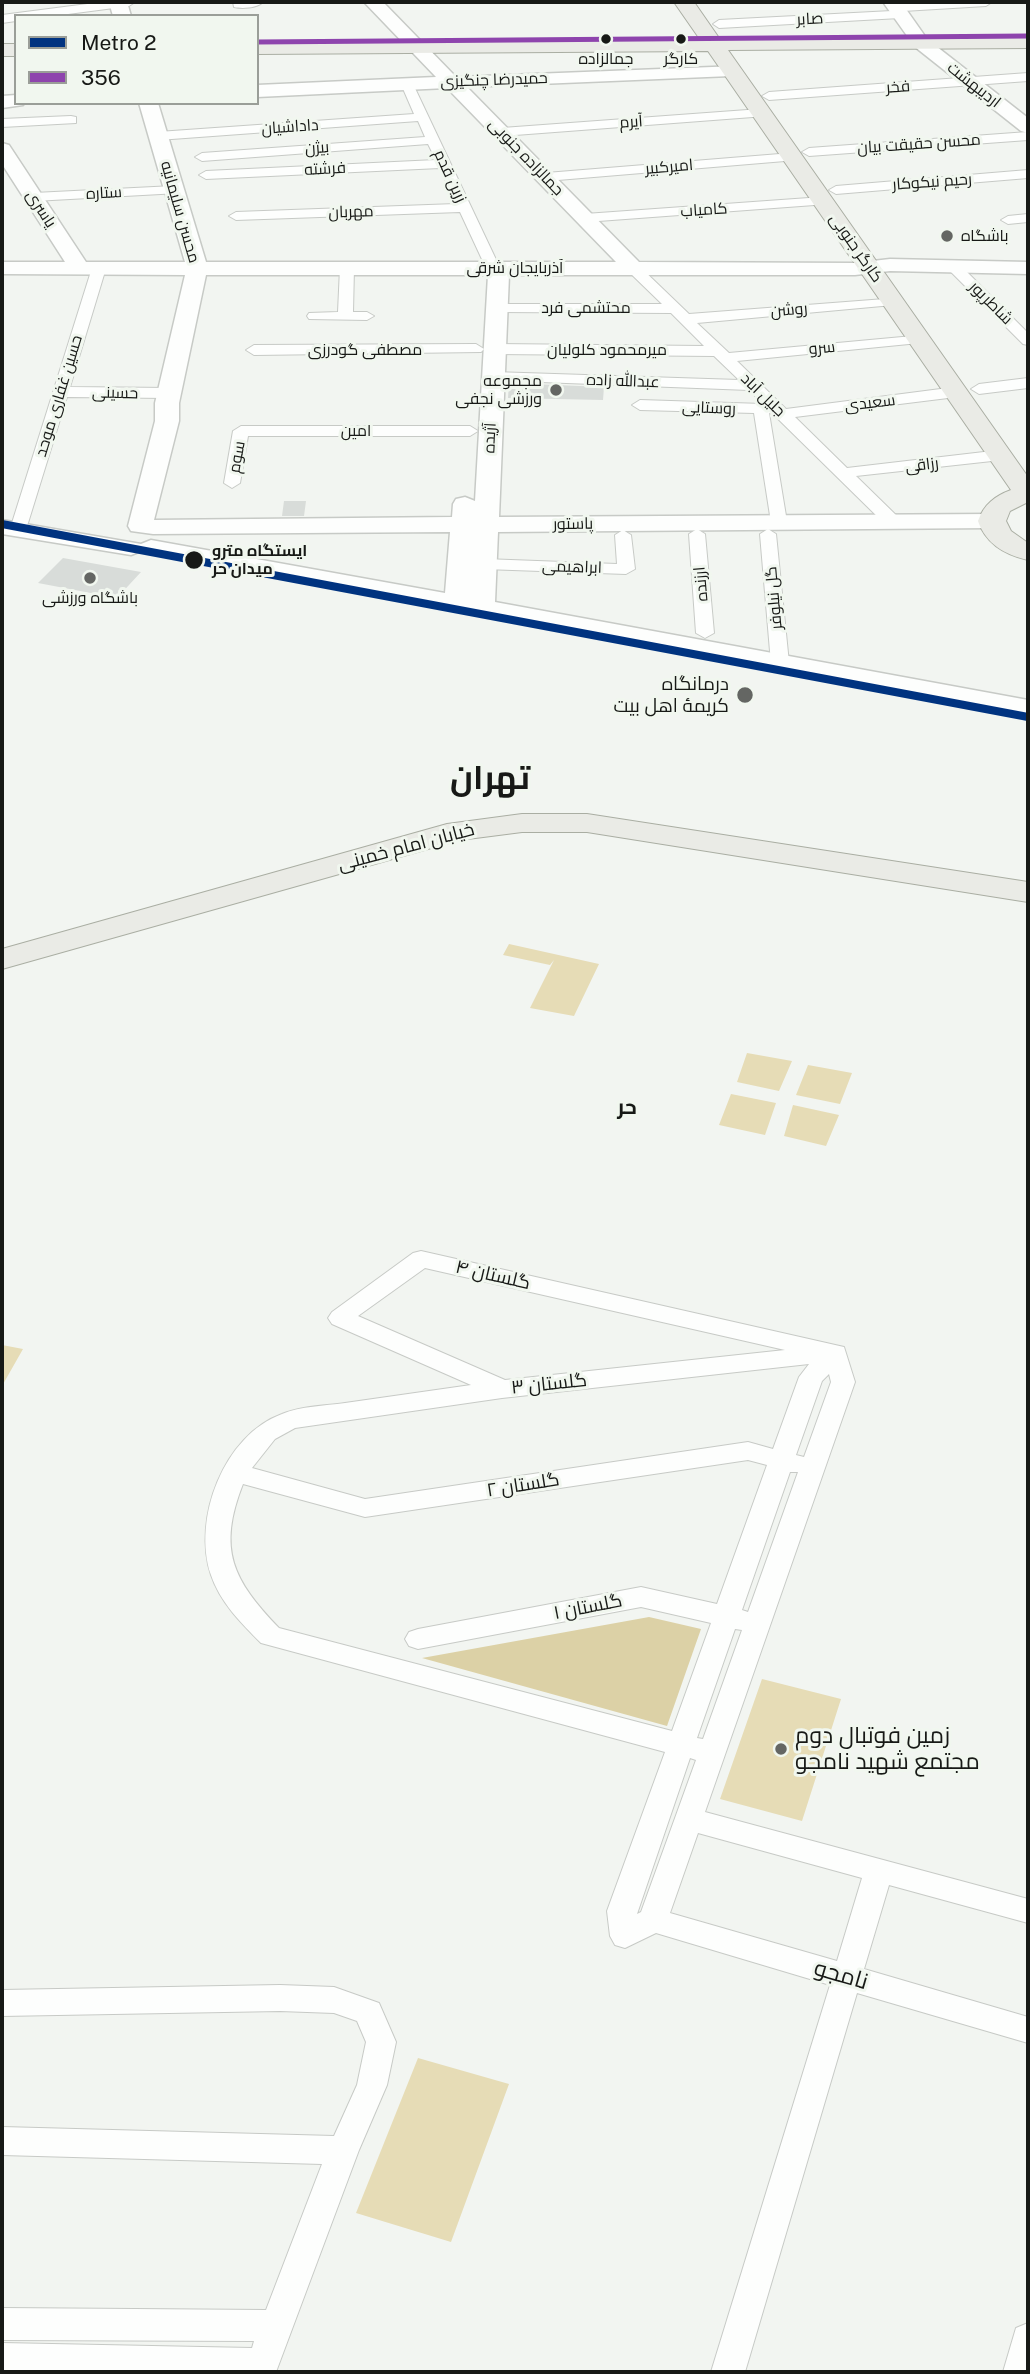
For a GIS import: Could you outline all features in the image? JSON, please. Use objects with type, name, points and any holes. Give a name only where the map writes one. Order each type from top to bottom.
[{"type":"main road","points":[[373,2],[418,47]]},
{"type":"main road","name":"کارگر جنوبی","points":[[684,2],[722,37],[765,104],[968,391]]},
{"type":"main road","points":[[704,2],[722,37]]},
{"type":"main road","name":"اردیبهشت","points":[[896,8],[921,43],[1028,128]]},
{"type":"main road","points":[[259,48],[418,47],[722,37],[921,43],[1028,42]]},
{"type":"main road","name":"کارگر جنوبی","points":[[722,37],[731,70],[765,104]]},
{"type":"main road","name":"جمالزاده جنوبی","points":[[418,47],[633,268]]},
{"type":"main road","name":"حمیدرضا چنگیزی","points":[[259,91],[731,70]]},
{"type":"main road","name":"محسن سلیمانیه","points":[[147,538],[149,421],[168,398],[197,268],[149,105]]},
{"type":"main road","name":"یاسری","points":[[2,149],[34,197],[90,268]]},
{"type":"main road","name":"کارگر جنوبی","points":[[880,266],[893,301],[919,338],[1021,454],[1028,494]]},
{"type":"main road","name":"آذربایجان شرقی","points":[[2,268],[1028,268]]},
{"type":"main road","name":"آژیده","points":[[470,605],[484,564],[474,530],[470,431],[485,349],[497,308],[491,268]]},
{"type":"main road","name":"آژیده","points":[[470,605],[474,530],[494,377],[485,349],[491,268]]},
{"type":"main road","points":[[1028,494],[998,507],[995,527],[1006,542],[1028,552]]},
{"type":"main road","name":"پاستور","points":[[773,528],[893,522],[995,527]]},
{"type":"main road","points":[[8,523],[147,538],[470,605],[1028,708]]},
{"type":"main road","name":"پاستور","points":[[147,538],[474,530],[995,527]]},
{"type":"main road","name":"پاستور","points":[[517,530],[623,535],[697,534],[725,528]]},
{"type":"main road","name":"خیابان امام خمینی","points":[[2,984],[457,831],[555,821],[1028,892]]},
{"type":"main road","name":"خیابان امام خمینی","points":[[2,959],[469,853],[571,843],[1028,910]]},
{"type":"street","points":[[238,4],[257,2]]},
{"type":"street","name":"صابر","points":[[722,37],[896,8],[986,2]]},
{"type":"street","points":[[40,14],[122,6]]},
{"type":"street","name":"فخر","points":[[765,104],[1028,77]]},
{"type":"street","name":"زرین قدم","points":[[407,84],[491,268]]},
{"type":"street","name":"آیرم","points":[[502,132],[765,104]]},
{"type":"street","name":"داداشیان","points":[[158,136],[422,117]]},
{"type":"street","points":[[2,123],[71,120]]},
{"type":"street","name":"محسن حقیقت بیان","points":[[800,154],[1028,128]]},
{"type":"street","name":"بیژن","points":[[202,157],[433,140]]},
{"type":"street","name":"امیرکبیر","points":[[546,177],[800,154]]},
{"type":"street","name":"فرشته","points":[[206,175],[444,164]]},
{"type":"street","name":"رحیم نیکوکار","points":[[829,195],[1028,174]]},
{"type":"street","name":"ستاره","points":[[34,197],[174,190]]},
{"type":"street","name":"کامیاب","points":[[585,218],[829,195]]},
{"type":"street","name":"مهربان","points":[[236,216],[465,208]]},
{"type":"street","points":[[1009,220],[1028,218]]},
{"type":"street","name":"شاطرپور","points":[[953,266],[1028,341]]},
{"type":"street","name":"حسین غفاری موحد","points":[[8,523],[60,392],[90,268]]},
{"type":"street","points":[[345,316],[347,268]]},
{"type":"street","name":"جلیل آباد","points":[[633,268],[893,522]]},
{"type":"street","name":"روشن","points":[[681,314],[893,301]]},
{"type":"street","name":"محتشمی فرد","points":[[497,308],[681,314]]},
{"type":"street","points":[[314,316],[366,316]]},
{"type":"street","name":"سرو","points":[[722,355],[919,338]]},
{"type":"street","name":"مصطفی گودرزی","points":[[254,350],[485,349]]},
{"type":"street","name":"میرمحمود کلولیان","points":[[485,349],[722,355]]},
{"type":"street","name":"عبدالله زاده","points":[[494,377],[753,385]]},
{"type":"street","points":[[968,391],[1028,383]]},
{"type":"street","name":"سعیدی","points":[[781,412],[968,391]]},
{"type":"street","name":"حسینی","points":[[60,392],[168,398]]},
{"type":"street","name":"روستایی","points":[[640,405],[781,412]]},
{"type":"street","name":"گل نیلوفر","points":[[761,410],[773,528],[765,584],[780,663]]},
{"type":"street","name":"امین","points":[[241,431],[470,431]]},
{"type":"street","name":"سوم","points":[[232,482],[241,431]]},
{"type":"street","name":"رزاقی","points":[[843,472],[1021,454]]},
{"type":"street","name":"ارزنده","points":[[697,534],[705,633]]},
{"type":"street","name":"ابراهیمی","points":[[484,564],[626,569],[623,535]]},
{"type":"street","name":"گلستان ۴","points":[[502,1389],[340,1318],[421,1259],[835,1353]]},
{"type":"street","points":[[835,1353],[843,1382],[653,1920],[625,1936],[622,1911],[811,1377],[835,1353]]},
{"type":"street","name":"گلستان ۳","points":[[236,1474],[267,1432],[290,1420],[502,1389],[835,1353]]},
{"type":"street","name":"گلستان ۲","points":[[236,1474],[365,1508],[748,1451],[813,1468]]},
{"type":"street","points":[[236,1474],[224,1498],[218,1523],[217,1551],[225,1578],[240,1605],[270,1636],[712,1753]]},
{"type":"street","name":"گلستان ۱","points":[[418,1639],[641,1597],[758,1624]]},
{"type":"street","points":[[689,1819],[1028,1911]]},
{"type":"street","points":[[728,2372],[878,1870]]},
{"type":"street","name":"نامجو","points":[[653,1920],[1028,2030]]},
{"type":"street","points":[[2,2003],[280,1998],[334,2000],[368,2012],[381,2042],[372,2085],[343,2150],[261,2368],[2,2359]]},
{"type":"street","points":[[2,2141],[343,2150]]},
{"type":"street","points":[[2,2324],[277,2326]]},
{"type":"street","points":[[1020,2372],[1028,2339]]},
{"type":"shaded area","points":[[509,944],[599,964],[574,1016],[530,1008],[554,960],[550,965],[503,955]]},
{"type":"shaded area","points":[[747,1053],[792,1061],[779,1091],[737,1082]]},
{"type":"shaded area","points":[[808,1065],[852,1073],[840,1104],[796,1095]]},
{"type":"shaded area","points":[[731,1094],[776,1103],[765,1135],[719,1125]]},
{"type":"shaded area","points":[[793,1105],[839,1115],[826,1146],[784,1136]]},
{"type":"shaded area","points":[[2,1345],[23,1349],[2,1386]]},
{"type":"shaded area","points":[[649,1617],[701,1629],[667,1726],[422,1658]]},
{"type":"shaded area","name":"زمین فوتبال دوم مجتمع شهید نامجو","points":[[762,1679],[841,1699],[802,1821],[720,1799]]},
{"type":"shaded area","points":[[418,2058],[509,2084],[451,2242],[356,2213]]},
{"type":"building","name":"مجموعه ورزشی نجفی","points":[[509,383],[604,387],[603,400],[508,398]]},
{"type":"building","points":[[284,501],[306,501],[304,516],[282,516]]},
{"type":"building","name":"باشگاه ورزشی","points":[[63,558],[141,572],[117,598],[38,583]]},
{"type":"metro line","name":"2","points":[[2,524],[1028,717]]},
{"type":"transit line","name":"356","points":[[259,42],[1028,36]]},
{"type":"place","name":"جمالزاده","points":[[606,39]]},
{"type":"place","name":"کارگر","points":[[681,39]]},
{"type":"place","name":"باشگاه","points":[[947,236]]},
{"type":"place","name":"مجموعه ورزشی نجفی","points":[[556,390]]},
{"type":"place","name":"ایستگاه مترو میدان حر","points":[[194,560]]},
{"type":"place","name":"باشگاه ورزشی","points":[[90,578]]},
{"type":"place","name":"درمانگاه کریمهٔ اهل بیت","points":[[745,695]]},
{"type":"place","name":"زمین فوتبال دوم مجتمع شهید نامجو","points":[[781,1749]]},
{"type":"district","name":"تهران","points":[[490,779]]},
{"type":"district","name":"حر","points":[[627,1108]]}]
